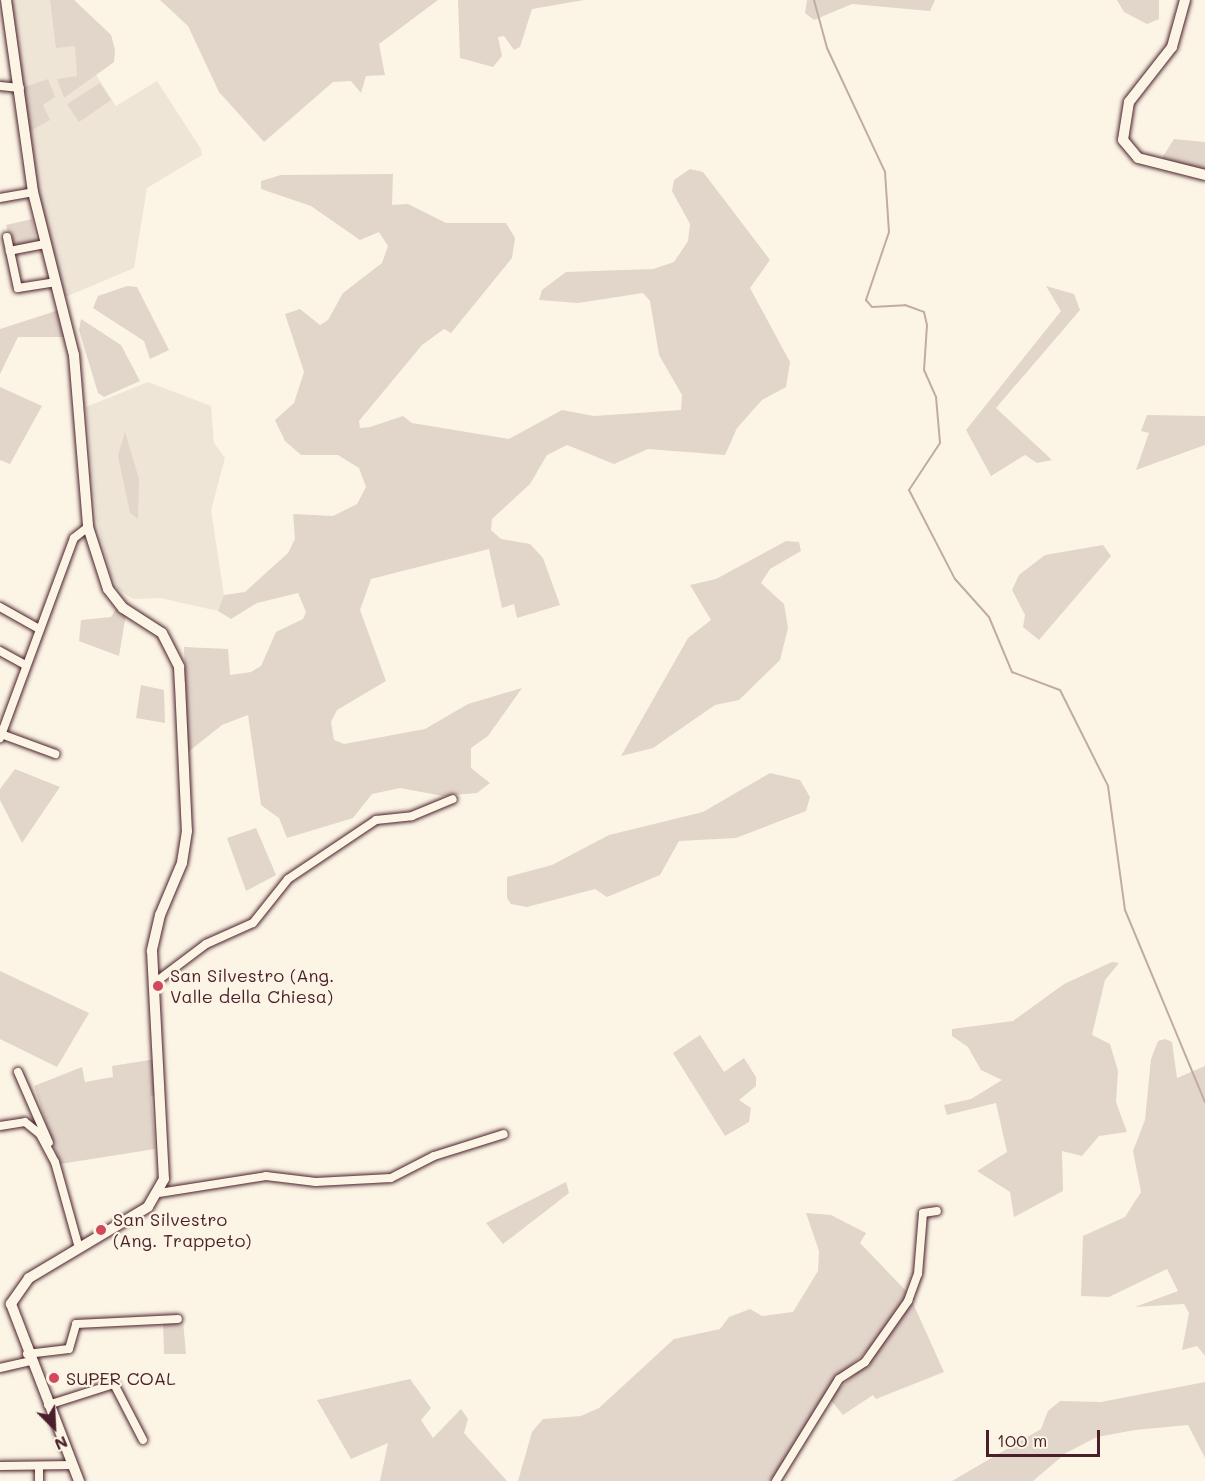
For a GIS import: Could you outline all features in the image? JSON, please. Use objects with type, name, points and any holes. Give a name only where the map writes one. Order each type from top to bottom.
[{"type":"street","points":[[6,0],[33,192],[74,355],[88,527],[111,594],[162,633],[179,667],[187,831],[182,863],[154,939],[153,984],[165,1164],[159,1193]]},
{"type":"street","points":[[1185,0],[1172,47],[1129,102],[1123,140],[1138,158],[1205,175]]},
{"type":"street","points":[[0,86],[20,88]]},
{"type":"street","points":[[0,198],[33,192]]},
{"type":"street","points":[[7,237],[21,290],[55,282]]},
{"type":"street","points":[[10,251],[45,244]]},
{"type":"street","points":[[55,754],[1,736],[25,665],[74,538],[88,527]]},
{"type":"street","points":[[0,607],[39,629]]},
{"type":"street","points":[[0,651],[25,665]]},
{"type":"street","points":[[153,984],[206,944],[252,923],[288,879],[376,820],[412,816],[453,800]]},
{"type":"street","points":[[18,1072],[55,1162],[79,1248]]},
{"type":"street","points":[[0,1126],[33,1124],[55,1162]]},
{"type":"street","points":[[79,1481],[12,1315],[15,1292],[79,1248],[129,1221],[159,1193],[267,1176],[316,1182],[391,1178],[434,1156],[504,1134]]},
{"type":"street","points":[[776,1481],[839,1379],[865,1362],[908,1301],[918,1274],[923,1213],[937,1210]]},
{"type":"street","points":[[0,1368],[28,1357],[69,1349],[76,1324],[178,1319]]},
{"type":"street","points":[[48,1405],[114,1384],[143,1440]]},
{"type":"street","points":[[0,1466],[73,1465]]},
{"type":"street","points":[[39,1467],[39,1481]]},
{"type":"shaded area","points":[[11,0],[74,0],[111,35],[114,62],[96,75],[116,106],[157,81],[201,149],[202,155],[147,188],[134,268],[63,298],[36,192]]},
{"type":"shaded area","points":[[50,0],[74,0],[111,35],[115,50],[114,62],[64,98],[57,79],[77,76],[75,46],[56,48]]},
{"type":"shaded area","points":[[160,0],[438,0],[379,44],[385,75],[366,76],[361,93],[351,81],[333,82],[264,142],[219,92],[188,26]]},
{"type":"shaded area","points":[[458,0],[584,0],[532,9],[520,47],[514,50],[504,36],[498,37],[502,56],[493,67],[460,58]]},
{"type":"shaded area","points":[[807,0],[935,0],[930,11],[852,4],[814,20],[805,13]]},
{"type":"shaded area","points":[[1117,0],[1159,0],[1159,19],[1147,24],[1124,12]]},
{"type":"shaded area","points":[[48,79],[55,97],[43,105],[50,120],[27,133],[22,88]]},
{"type":"shaded area","points":[[100,83],[111,100],[79,122],[67,104]]},
{"type":"shaded area","points":[[1174,139],[1205,142],[1205,171],[1162,158]]},
{"type":"shaded area","points":[[690,169],[703,172],[770,260],[750,288],[790,362],[786,387],[762,400],[737,428],[725,455],[648,449],[614,464],[567,445],[547,455],[530,484],[492,519],[491,530],[501,539],[530,544],[543,558],[560,605],[517,618],[514,604],[502,608],[489,549],[371,579],[360,610],[386,681],[337,710],[331,722],[334,740],[344,744],[425,729],[468,704],[522,688],[488,736],[471,748],[471,768],[490,783],[477,793],[443,796],[400,788],[372,794],[353,818],[287,838],[279,818],[261,805],[248,715],[222,725],[188,752],[184,647],[228,649],[230,675],[251,672],[261,666],[276,632],[303,619],[306,612],[298,593],[257,603],[231,619],[218,611],[224,595],[245,592],[288,553],[295,539],[293,514],[333,516],[357,504],[366,487],[359,468],[338,455],[301,455],[285,441],[275,420],[294,403],[304,372],[285,314],[300,309],[320,325],[328,320],[343,293],[382,263],[388,246],[379,232],[360,240],[311,206],[261,189],[261,181],[281,175],[393,174],[392,205],[408,204],[446,223],[506,223],[515,238],[512,258],[451,333],[444,329],[422,345],[359,421],[360,428],[370,427],[403,416],[412,423],[509,439],[562,410],[594,416],[681,410],[682,395],[659,355],[650,301],[643,293],[578,303],[539,300],[542,290],[566,272],[653,269],[674,262],[688,241],[690,224],[672,191],[674,180]]},
{"type":"shaded area","points":[[32,219],[36,242],[12,247],[6,225]]},
{"type":"shaded area","points":[[127,286],[137,287],[169,350],[150,359],[144,341],[93,308],[98,296]]},
{"type":"shaded area","points":[[1046,286],[1074,294],[1080,310],[996,408],[1052,460],[1037,463],[1025,455],[991,476],[966,430],[1061,311]]},
{"type":"shaded area","points":[[59,310],[65,337],[18,337],[0,374],[0,329]]},
{"type":"shaded area","points":[[81,319],[121,345],[140,381],[104,397],[98,393],[79,330]]},
{"type":"shaded area","points":[[148,382],[211,406],[214,443],[225,458],[211,510],[224,595],[218,611],[160,598],[133,599],[118,589],[110,572],[97,523],[86,407]]},
{"type":"shaded area","points":[[0,387],[42,406],[10,464],[0,460]]},
{"type":"shaded area","points":[[1147,415],[1205,416],[1205,445],[1136,470],[1149,433],[1141,431]]},
{"type":"shaded area","points":[[125,432],[139,479],[138,519],[130,513],[118,456]]},
{"type":"shaded area","points":[[786,541],[799,542],[801,551],[770,569],[761,583],[784,604],[788,628],[780,660],[739,700],[715,705],[653,748],[621,756],[688,638],[711,620],[690,585],[716,579]]},
{"type":"shaded area","points":[[1103,545],[1111,556],[1039,640],[1023,627],[1025,615],[1012,590],[1019,575],[1045,555]]},
{"type":"shaded area","points":[[116,609],[126,614],[119,656],[79,641],[81,620],[111,617]]},
{"type":"shaded area","points":[[141,685],[164,690],[165,723],[136,718]]},
{"type":"shaded area","points":[[15,769],[60,787],[22,843],[0,800],[0,789]]},
{"type":"shaded area","points":[[770,773],[800,780],[810,797],[806,811],[736,838],[679,841],[660,875],[607,897],[595,889],[527,907],[511,904],[507,898],[507,877],[552,865],[609,835],[703,812]]},
{"type":"shaded area","points":[[256,828],[276,875],[246,891],[227,838]]},
{"type":"shaded area","points":[[1112,962],[1119,963],[1105,980],[1092,1035],[1110,1044],[1118,1071],[1116,1102],[1127,1132],[1099,1136],[1082,1156],[1062,1151],[1063,1191],[1014,1217],[1010,1192],[977,1171],[1007,1152],[996,1103],[947,1115],[944,1105],[971,1099],[1002,1080],[981,1070],[968,1047],[952,1036],[952,1029],[1013,1021],[1064,984]]},
{"type":"shaded area","points":[[0,971],[89,1013],[57,1067],[0,1039]]},
{"type":"shaded area","points":[[700,1035],[724,1072],[744,1058],[756,1077],[756,1086],[739,1100],[751,1108],[749,1122],[725,1136],[673,1053]]},
{"type":"shaded area","points":[[1165,1039],[1172,1042],[1177,1078],[1205,1066],[1205,1356],[1197,1346],[1182,1350],[1189,1313],[1184,1304],[1135,1307],[1178,1291],[1167,1269],[1109,1297],[1081,1296],[1083,1236],[1125,1217],[1141,1192],[1133,1151],[1145,1120],[1151,1059],[1158,1041]]},
{"type":"shaded area","points":[[156,1059],[157,1095],[151,1096],[155,1149],[60,1164],[34,1086],[82,1067],[85,1082],[113,1077],[112,1066]]},
{"type":"shaded area","points":[[566,1182],[569,1193],[503,1244],[486,1223]]},
{"type":"shaded area","points":[[806,1213],[831,1215],[866,1233],[860,1243],[909,1294],[868,1350],[844,1371],[773,1481],[518,1481],[532,1432],[543,1419],[581,1416],[599,1408],[674,1339],[720,1329],[729,1317],[750,1309],[762,1316],[793,1312],[818,1271],[819,1251]]},
{"type":"shaded area","points":[[912,1301],[944,1372],[876,1399],[873,1395],[843,1415],[829,1398],[869,1361]]},
{"type":"shaded area","points":[[183,1321],[186,1354],[164,1354],[163,1322]]},
{"type":"shaded area","points":[[410,1379],[431,1408],[421,1420],[433,1438],[461,1409],[468,1419],[464,1433],[507,1481],[380,1481],[388,1443],[351,1459],[317,1400]]},
{"type":"shaded area","points":[[1205,1382],[1205,1458],[1188,1425],[1135,1430],[1097,1437],[1066,1453],[1033,1481],[952,1481],[1041,1429],[1048,1411],[1060,1401],[1101,1402]]},
{"type":"waterway","points":[[814,0],[827,48],[885,172],[889,232],[866,300],[872,307],[905,305],[924,312],[927,325],[924,370],[936,397],[940,443],[909,490],[955,579],[989,617],[1012,672],[1060,690],[1108,786],[1125,910],[1205,1102]]},
{"type":"place","name":"San Silvestro (Ang. Valle della Chiesa)","points":[[158,986]]},
{"type":"place","name":"San Silvestro (Ang. Trappeto)","points":[[101,1230]]},
{"type":"place","name":"SUPER COAL","points":[[54,1378]]}]
